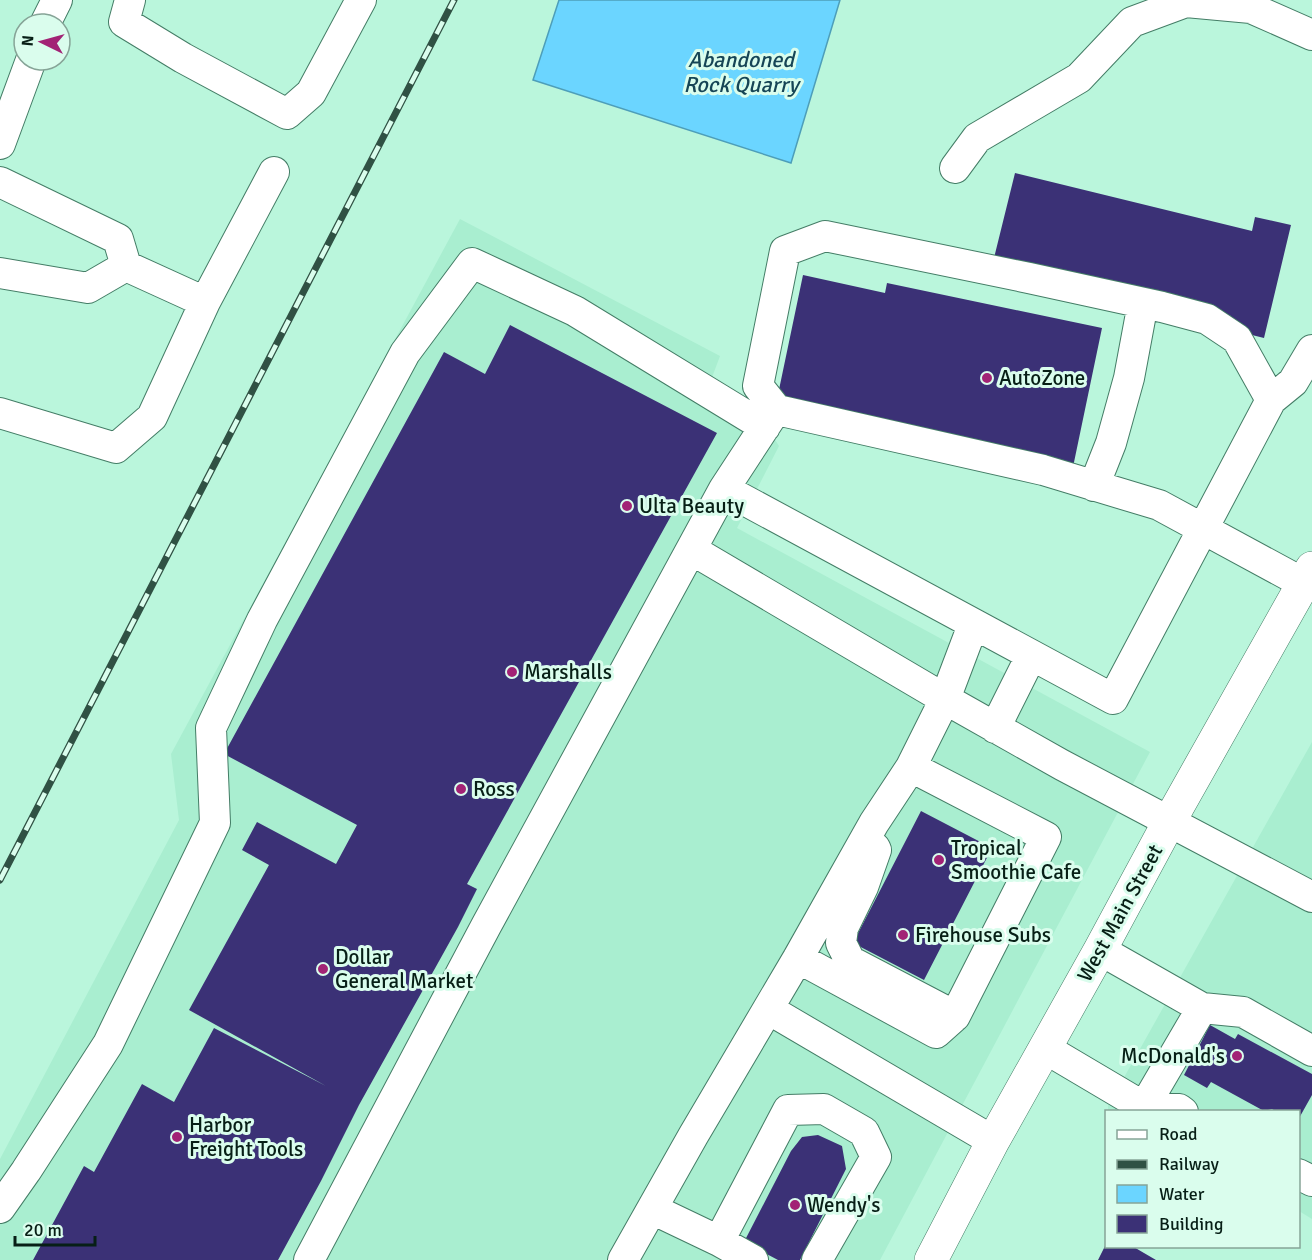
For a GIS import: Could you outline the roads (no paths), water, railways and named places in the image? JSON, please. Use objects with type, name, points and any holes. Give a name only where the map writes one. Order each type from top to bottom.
[{"type":"main road","name":"West Main Street","points":[[931,1260],[993,1141],[1308,576]]},
{"type":"street","points":[[130,0],[124,22],[183,58],[287,114],[311,93],[361,0]]},
{"type":"street","points":[[955,168],[977,138],[1079,78],[1132,22],[1186,2],[1251,8],[1312,35]]},
{"type":"street","points":[[0,144],[27,72]]},
{"type":"street","points":[[0,413],[116,448],[152,417],[205,302],[274,172]]},
{"type":"street","points":[[0,182],[118,238],[126,266],[205,302]]},
{"type":"street","points":[[771,419],[758,386],[785,251],[825,236],[1018,275],[1207,319],[1237,339],[1271,400]]},
{"type":"street","points":[[0,1208],[108,1044],[215,823],[212,728],[262,620],[405,353],[472,263],[575,311],[771,419],[1043,470],[1158,505],[1203,529],[1308,576]]},
{"type":"street","points":[[0,273],[88,288],[126,266]]},
{"type":"street","points":[[1094,486],[1111,443],[1126,389],[1143,303]]},
{"type":"street","points":[[724,489],[1113,699],[1271,400],[1293,382],[1312,350]]},
{"type":"street","points":[[309,1260],[486,926],[724,489],[771,419]]},
{"type":"street","points":[[692,550],[995,728],[1312,897]]},
{"type":"street","points":[[623,1260],[874,823],[910,767],[945,699],[973,625]]},
{"type":"street","points":[[995,728],[1031,656]]},
{"type":"street","points":[[798,958],[936,1033],[955,1016],[1046,837],[910,767]]},
{"type":"street","points":[[869,834],[876,850],[843,928],[841,943],[850,961],[955,1016]]},
{"type":"street","points":[[1100,950],[1202,1008],[1243,1012],[1312,1051]]},
{"type":"street","points":[[1144,1107],[1202,1008]]},
{"type":"street","points":[[768,1009],[993,1141]]},
{"type":"street","points":[[1046,1048],[1144,1107],[1180,1110]]},
{"type":"street","points":[[718,1241],[788,1110],[824,1109],[864,1132],[876,1157],[817,1260]]},
{"type":"street","points":[[652,1209],[753,1260]]},
{"type":"water","name":"Abandoned Rock Quarry","points":[[559,0],[840,0],[791,163],[533,80]]},
{"type":"railway","points":[[0,880],[454,0]]},
{"type":"place","name":"AutoZone","points":[[987,378]]},
{"type":"place","name":"Ulta Beauty","points":[[627,506]]},
{"type":"place","name":"Marshalls","points":[[512,672]]},
{"type":"place","name":"Ross","points":[[461,789]]},
{"type":"place","name":"Tropical Smoothie Cafe","points":[[939,860]]},
{"type":"place","name":"Firehouse Subs","points":[[903,935]]},
{"type":"place","name":"Dollar General Market","points":[[323,969]]},
{"type":"place","name":"McDonald's","points":[[1237,1056]]},
{"type":"place","name":"Harbor Freight Tools","points":[[177,1137]]},
{"type":"place","name":"Wendy's","points":[[795,1205]]}]
